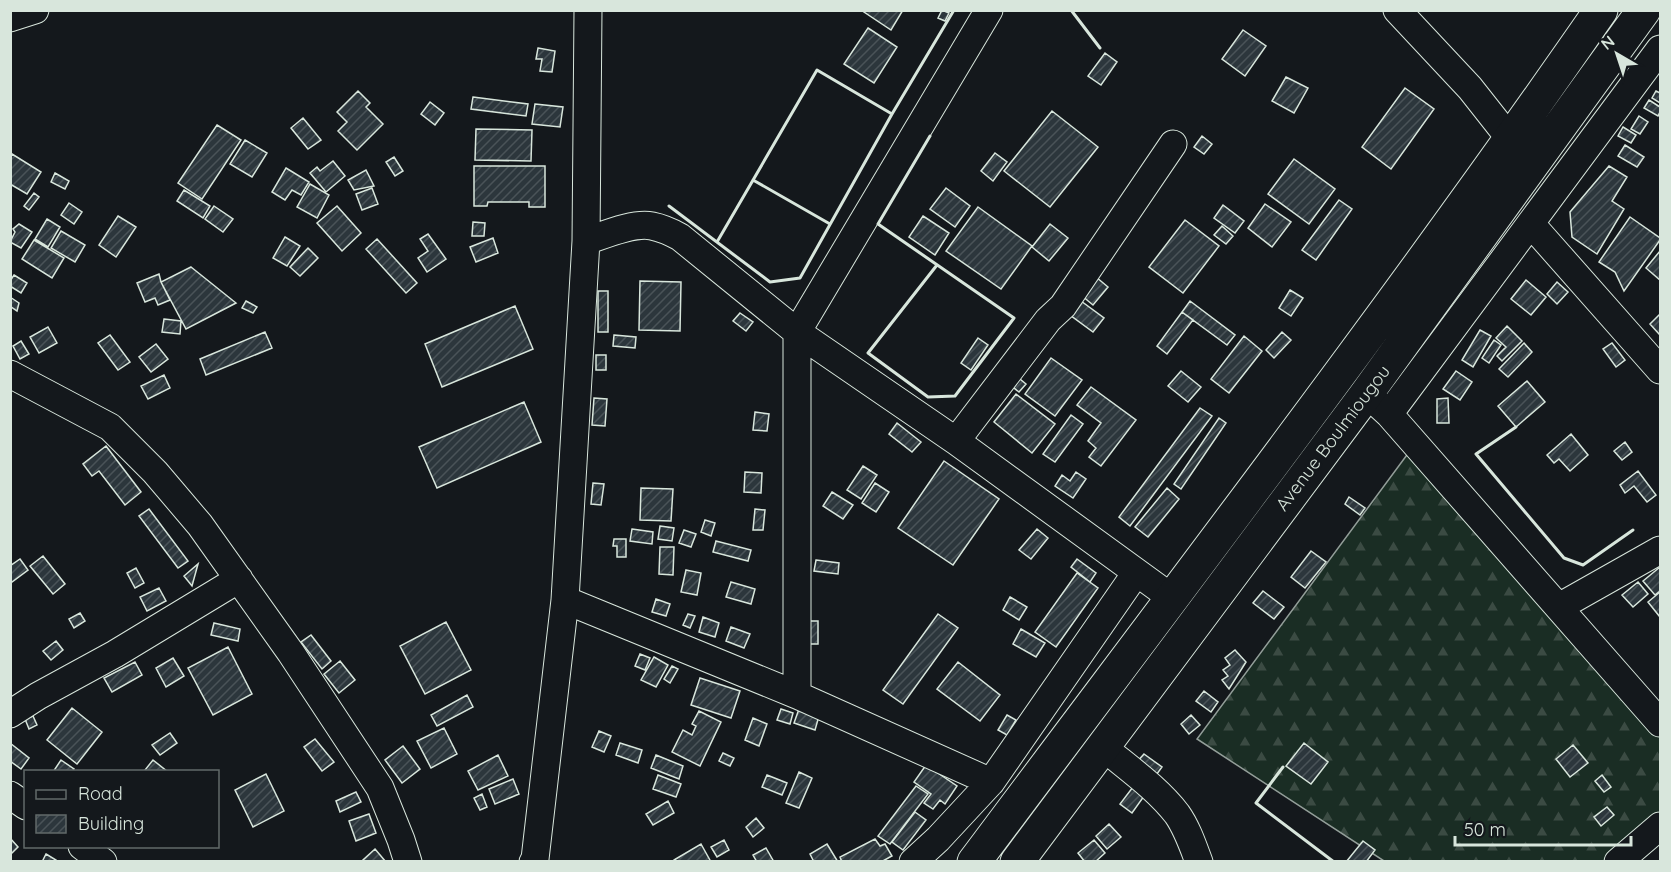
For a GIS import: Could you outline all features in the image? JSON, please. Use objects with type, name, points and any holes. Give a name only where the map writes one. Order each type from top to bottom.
[{"type":"highway","name":"Avenue Boulmiougou","points":[[974,861],[1511,140],[1601,10]]},
{"type":"highway","name":"Avenue Boulmiougou","points":[[1017,861],[1103,747],[1378,404],[1644,10]]},
{"type":"street","points":[[10,18],[35,10]]},
{"type":"street","points":[[532,861],[535,859],[565,600],[586,241],[588,10]]},
{"type":"street","points":[[797,695],[797,332],[989,10]]},
{"type":"street","points":[[1397,10],[1470,88],[1511,140]]},
{"type":"street","points":[[1660,49],[1531,224],[1378,404],[1660,723]]},
{"type":"street","points":[[956,441],[1048,320],[1063,306],[1173,144]]},
{"type":"street","points":[[1531,224],[1660,370]]},
{"type":"street","points":[[586,241],[636,226],[650,225],[680,237],[797,332],[956,441],[1172,598]]},
{"type":"street","points":[[12,379],[110,427],[155,471],[200,525],[291,653],[380,788],[408,861]]},
{"type":"street","points":[[1559,607],[1660,550]]},
{"type":"street","points":[[913,861],[938,839],[991,782],[1136,573]]},
{"type":"street","points":[[10,714],[239,579]]},
{"type":"street","points":[[565,600],[797,695],[991,782]]},
{"type":"street","points":[[1103,747],[1154,790],[1178,815],[1198,861]]},
{"type":"street","points":[[10,795],[24,805]]},
{"type":"street","points":[[1618,861],[1660,826]]},
{"type":"street","points":[[85,848],[103,861]]},
{"type":"green space","points":[[1415,444],[1660,723],[1660,821],[1614,861],[1384,861],[1197,739]]},
{"type":"building","points":[[861,10],[903,10],[891,30]]},
{"type":"building","points":[[942,10],[949,13],[945,21],[938,18]]},
{"type":"building","points":[[868,28],[897,47],[874,83],[844,64]]},
{"type":"building","points":[[1243,30],[1266,46],[1245,76],[1222,59]]},
{"type":"building","points":[[538,48],[555,51],[552,72],[540,71],[542,59],[536,59]]},
{"type":"building","points":[[1105,53],[1117,62],[1101,85],[1088,76]]},
{"type":"building","points":[[1286,77],[1308,88],[1294,113],[1272,101]]},
{"type":"building","points":[[1405,88],[1434,109],[1391,169],[1362,147]]},
{"type":"building","points":[[358,91],[370,103],[366,107],[383,124],[357,150],[338,131],[347,122],[337,112]]},
{"type":"building","points":[[1656,91],[1660,93],[1660,103],[1652,98]]},
{"type":"building","points":[[473,97],[528,104],[526,116],[471,109]]},
{"type":"building","points":[[1649,100],[1660,107],[1658,116],[1644,108]]},
{"type":"building","points":[[430,102],[444,113],[435,125],[421,114]]},
{"type":"building","points":[[535,104],[563,107],[560,127],[532,124]]},
{"type":"building","points":[[1052,111],[1098,147],[1050,207],[1004,171]]},
{"type":"building","points":[[1639,116],[1648,122],[1640,134],[1631,129]]},
{"type":"building","points":[[303,118],[321,140],[308,149],[291,128]]},
{"type":"building","points":[[217,125],[241,140],[202,199],[178,183]]},
{"type":"building","points":[[1623,127],[1636,135],[1631,143],[1618,136]]},
{"type":"building","points":[[476,129],[532,130],[531,161],[475,160]]},
{"type":"building","points":[[1202,136],[1212,144],[1204,154],[1194,147]]},
{"type":"building","points":[[245,140],[267,153],[252,177],[230,164]]},
{"type":"building","points":[[1625,145],[1644,157],[1637,167],[1618,156]]},
{"type":"building","points":[[995,153],[1007,162],[993,181],[981,171]]},
{"type":"building","points":[[12,154],[41,172],[27,194],[10,184]]},
{"type":"building","points":[[394,157],[403,171],[395,176],[386,162]]},
{"type":"building","points":[[1294,159],[1335,189],[1309,224],[1268,194]]},
{"type":"building","points":[[333,161],[345,176],[326,192],[310,173],[317,167],[320,171]]},
{"type":"building","points":[[474,166],[545,166],[545,207],[529,207],[529,202],[488,202],[487,206],[474,206]]},
{"type":"building","points":[[1609,166],[1627,177],[1612,201],[1624,209],[1597,254],[1572,237],[1570,212]]},
{"type":"building","points":[[286,168],[309,182],[301,195],[292,190],[285,200],[272,192]]},
{"type":"building","points":[[366,170],[374,186],[354,190],[348,180]]},
{"type":"building","points":[[55,173],[69,181],[65,189],[51,182]]},
{"type":"building","points":[[310,184],[329,195],[317,218],[297,207]]},
{"type":"building","points":[[372,188],[378,204],[362,210],[356,194]]},
{"type":"building","points":[[946,188],[970,206],[955,227],[930,209]]},
{"type":"building","points":[[184,190],[210,206],[203,218],[177,201]]},
{"type":"building","points":[[34,193],[39,197],[29,210],[24,206]]},
{"type":"building","points":[[1339,200],[1352,209],[1316,260],[1302,250]]},
{"type":"building","points":[[69,203],[82,212],[74,224],[61,215]]},
{"type":"building","points":[[1265,204],[1291,222],[1272,247],[1248,228]]},
{"type":"building","points":[[1223,205],[1244,221],[1235,233],[1214,218]]},
{"type":"building","points":[[214,206],[233,219],[223,232],[205,219]]},
{"type":"building","points":[[337,206],[361,233],[342,251],[317,223]]},
{"type":"building","points":[[978,207],[1032,246],[1001,289],[946,251]]},
{"type":"building","points":[[118,216],[136,227],[116,257],[99,245]]},
{"type":"building","points":[[923,216],[949,233],[935,255],[909,237]]},
{"type":"building","points":[[1630,217],[1660,240],[1624,291],[1615,272],[1599,262]]},
{"type":"building","points":[[47,219],[60,227],[48,247],[35,239]]},
{"type":"building","points":[[1185,220],[1219,246],[1183,293],[1149,267]]},
{"type":"building","points":[[473,222],[485,223],[484,236],[472,236]]},
{"type":"building","points":[[19,224],[32,232],[21,248],[10,242],[15,232],[13,229]]},
{"type":"building","points":[[1050,224],[1068,238],[1049,261],[1032,247]]},
{"type":"building","points":[[1222,226],[1233,236],[1226,244],[1214,235]]},
{"type":"building","points":[[61,231],[85,245],[75,262],[51,248]]},
{"type":"building","points":[[428,234],[446,259],[427,272],[418,258],[428,251],[420,239]]},
{"type":"building","points":[[285,237],[300,246],[287,266],[273,258]]},
{"type":"building","points":[[493,238],[498,253],[476,262],[470,247]]},
{"type":"building","points":[[377,239],[417,283],[406,293],[366,249]]},
{"type":"building","points":[[34,240],[64,258],[52,278],[22,259]]},
{"type":"building","points":[[308,248],[318,258],[300,276],[290,267]]},
{"type":"building","points":[[1660,251],[1660,280],[1646,268]]},
{"type":"building","points":[[191,267],[236,303],[186,329],[161,282]]},
{"type":"building","points":[[159,274],[170,300],[158,305],[155,298],[145,302],[137,283]]},
{"type":"building","points":[[14,275],[27,283],[21,293],[10,286]]},
{"type":"building","points":[[1096,277],[1108,287],[1093,305],[1081,295]]},
{"type":"building","points":[[1526,280],[1546,297],[1531,315],[1511,299]]},
{"type":"building","points":[[640,281],[681,282],[680,331],[639,330]]},
{"type":"building","points":[[1557,282],[1568,292],[1557,304],[1547,294]]},
{"type":"building","points":[[1290,290],[1303,298],[1291,316],[1279,308]]},
{"type":"building","points":[[598,291],[608,291],[608,332],[598,332]]},
{"type":"building","points":[[10,297],[19,303],[17,311],[10,306]]},
{"type":"building","points":[[246,301],[257,307],[253,313],[242,308]]},
{"type":"building","points":[[1081,301],[1104,318],[1093,332],[1070,315]]},
{"type":"building","points":[[1190,301],[1235,335],[1227,345],[1182,312]]},
{"type":"building","points":[[515,306],[533,349],[442,387],[425,344]]},
{"type":"building","points":[[1182,312],[1193,320],[1167,354],[1157,346]]},
{"type":"building","points":[[740,313],[753,322],[746,331],[733,321]]},
{"type":"building","points":[[1660,314],[1660,335],[1650,324]]},
{"type":"building","points":[[164,319],[181,321],[180,334],[162,332]]},
{"type":"building","points":[[1507,326],[1522,341],[1502,361],[1497,356],[1506,347],[1496,338]]},
{"type":"building","points":[[48,327],[57,343],[39,353],[30,337]]},
{"type":"building","points":[[1480,330],[1491,336],[1473,367],[1462,360]]},
{"type":"building","points":[[265,332],[272,348],[206,375],[200,359]]},
{"type":"building","points":[[1282,332],[1291,340],[1274,358],[1266,350]]},
{"type":"building","points":[[110,335],[130,362],[118,370],[98,343]]},
{"type":"building","points":[[614,335],[636,337],[635,348],[613,346]]},
{"type":"building","points":[[1244,336],[1262,351],[1229,393],[1211,379]]},
{"type":"building","points":[[978,338],[988,345],[971,370],[961,363]]},
{"type":"building","points":[[1494,340],[1501,345],[1489,363],[1482,358]]},
{"type":"building","points":[[21,341],[29,354],[20,359],[13,346]]},
{"type":"building","points":[[1524,343],[1532,352],[1508,377],[1499,369]]},
{"type":"building","points":[[1612,343],[1625,360],[1616,367],[1603,349]]},
{"type":"building","points":[[156,344],[168,359],[151,372],[139,357]]},
{"type":"building","points":[[596,355],[606,355],[606,370],[596,370]]},
{"type":"building","points":[[1051,358],[1082,380],[1055,416],[1025,394]]},
{"type":"building","points":[[1181,371],[1201,387],[1188,402],[1168,386]]},
{"type":"building","points":[[1456,371],[1472,382],[1460,400],[1443,389]]},
{"type":"building","points":[[164,375],[170,388],[148,399],[141,386]]},
{"type":"building","points":[[1015,375],[1026,384],[1019,392],[1009,384]]},
{"type":"building","points":[[1527,381],[1545,402],[1516,427],[1498,406]]},
{"type":"building","points":[[1091,387],[1136,420],[1101,466],[1089,457],[1096,448],[1088,441],[1101,423],[1077,405]]},
{"type":"building","points":[[1016,394],[1055,424],[1032,453],[994,422]]},
{"type":"building","points":[[594,398],[607,399],[605,426],[592,425]]},
{"type":"building","points":[[1448,398],[1449,423],[1437,423],[1437,399]]},
{"type":"building","points":[[524,402],[541,442],[437,488],[419,447]]},
{"type":"building","points":[[1200,408],[1212,416],[1130,526],[1119,517]]},
{"type":"building","points":[[755,412],[769,414],[767,431],[753,430]]},
{"type":"building","points":[[1071,415],[1083,424],[1055,462],[1043,454]]},
{"type":"building","points":[[1219,418],[1226,423],[1181,489],[1174,484]]},
{"type":"building","points":[[897,423],[921,442],[912,452],[889,434]]},
{"type":"building","points":[[1571,434],[1588,455],[1570,471],[1559,459],[1554,463],[1547,455]]},
{"type":"building","points":[[1625,442],[1632,452],[1622,460],[1614,451]]},
{"type":"building","points":[[106,446],[141,492],[125,505],[99,471],[92,476],[83,464]]},
{"type":"building","points":[[944,461],[999,499],[953,565],[898,528]]},
{"type":"building","points":[[863,466],[877,475],[861,499],[847,490]]},
{"type":"building","points":[[1638,471],[1656,495],[1647,502],[1634,486],[1625,493],[1620,485]]},
{"type":"building","points":[[745,472],[762,473],[761,493],[744,492]]},
{"type":"building","points":[[1076,472],[1086,479],[1073,498],[1055,486],[1062,475],[1070,481]]},
{"type":"building","points":[[593,483],[604,484],[601,505],[591,504]]},
{"type":"building","points":[[875,483],[889,492],[876,512],[862,503]]},
{"type":"building","points":[[641,488],[673,489],[671,521],[640,520]]},
{"type":"building","points":[[1167,488],[1179,499],[1148,537],[1135,527]]},
{"type":"building","points":[[832,492],[853,505],[843,519],[823,506]]},
{"type":"building","points":[[1349,497],[1365,508],[1360,515],[1345,504]]},
{"type":"building","points":[[149,509],[188,561],[178,568],[139,516]]},
{"type":"building","points":[[755,509],[765,510],[763,530],[753,530]]},
{"type":"building","points":[[705,520],[715,523],[711,536],[701,532]]},
{"type":"building","points":[[660,526],[674,528],[672,541],[658,539]]},
{"type":"building","points":[[632,529],[653,532],[652,544],[630,541]]},
{"type":"building","points":[[1037,529],[1048,538],[1031,559],[1019,550]]},
{"type":"building","points":[[684,530],[696,534],[691,547],[679,543]]},
{"type":"building","points":[[614,539],[626,539],[626,557],[617,557],[617,546],[613,546]]},
{"type":"building","points":[[716,541],[751,550],[748,561],[713,552]]},
{"type":"building","points":[[660,547],[674,547],[673,575],[659,574]]},
{"type":"building","points":[[1311,551],[1326,562],[1305,588],[1291,577]]},
{"type":"building","points":[[43,556],[65,584],[53,594],[30,566]]},
{"type":"building","points":[[20,559],[28,570],[12,582],[10,566]]},
{"type":"building","points":[[1077,559],[1096,573],[1090,582],[1071,567]]},
{"type":"building","points":[[816,560],[839,563],[838,574],[814,571]]},
{"type":"building","points":[[198,564],[192,586],[184,576]]},
{"type":"building","points":[[1660,567],[1660,591],[1655,595],[1643,581]]},
{"type":"building","points":[[136,568],[144,583],[135,588],[127,573]]},
{"type":"building","points":[[686,570],[701,573],[697,595],[681,592]]},
{"type":"building","points":[[1077,573],[1098,588],[1056,647],[1035,632]]},
{"type":"building","points":[[731,582],[755,589],[751,604],[726,597]]},
{"type":"building","points":[[1638,582],[1648,594],[1633,607],[1622,595]]},
{"type":"building","points":[[159,588],[166,601],[147,611],[140,597]]},
{"type":"building","points":[[1263,591],[1284,607],[1274,619],[1253,603]]},
{"type":"building","points":[[1660,592],[1660,617],[1648,602]]},
{"type":"building","points":[[1010,597],[1027,607],[1019,620],[1003,610]]},
{"type":"building","points":[[656,599],[670,604],[666,616],[652,612]]},
{"type":"building","points":[[80,613],[85,621],[74,628],[69,619]]},
{"type":"building","points":[[688,614],[695,616],[690,628],[683,625]]},
{"type":"building","points":[[938,614],[958,628],[903,704],[883,690]]},
{"type":"building","points":[[703,617],[719,623],[715,637],[699,632]]},
{"type":"building","points":[[806,621],[818,621],[818,644],[807,644]]},
{"type":"building","points":[[446,622],[471,670],[425,694],[400,646]]},
{"type":"building","points":[[214,623],[240,629],[238,641],[211,635]]},
{"type":"building","points":[[731,627],[750,634],[744,648],[726,641]]},
{"type":"building","points":[[1021,629],[1045,643],[1036,657],[1013,644]]},
{"type":"building","points":[[311,635],[331,661],[322,669],[301,642]]},
{"type":"building","points":[[56,641],[63,650],[51,660],[43,651]]},
{"type":"building","points":[[228,647],[252,694],[213,715],[188,668]]},
{"type":"building","points":[[1235,650],[1246,662],[1229,689],[1222,680],[1228,676],[1223,670],[1230,665],[1225,658]]},
{"type":"building","points":[[640,654],[650,658],[645,670],[635,666]]},
{"type":"building","points":[[654,657],[668,665],[656,687],[641,680]]},
{"type":"building","points":[[173,658],[184,676],[166,687],[156,668]]},
{"type":"building","points":[[340,661],[355,680],[339,693],[324,674]]},
{"type":"building","points":[[135,662],[142,675],[112,692],[104,678]]},
{"type":"building","points":[[958,662],[1000,695],[980,721],[937,689]]},
{"type":"building","points":[[672,666],[678,669],[670,683],[664,679]]},
{"type":"building","points":[[700,678],[740,691],[731,718],[691,705]]},
{"type":"building","points":[[1204,691],[1218,702],[1211,712],[1196,701]]},
{"type":"building","points":[[467,695],[473,707],[437,726],[431,715]]},
{"type":"building","points":[[72,708],[102,732],[77,764],[47,740]]},
{"type":"building","points":[[781,709],[793,713],[790,724],[777,720]]},
{"type":"building","points":[[799,709],[819,716],[815,730],[794,723]]},
{"type":"building","points":[[699,711],[721,722],[700,766],[672,752],[683,730],[692,735],[696,726],[692,724]]},
{"type":"building","points":[[1007,715],[1016,720],[1007,735],[998,730]]},
{"type":"building","points":[[1191,715],[1200,725],[1189,734],[1181,724]]},
{"type":"building","points":[[33,716],[37,725],[29,729],[25,719]]},
{"type":"building","points":[[753,718],[767,724],[759,746],[745,740]]},
{"type":"building","points":[[444,728],[457,754],[431,768],[417,741]]},
{"type":"building","points":[[599,731],[611,736],[604,752],[592,747]]},
{"type":"building","points":[[170,733],[177,743],[160,755],[152,745]]},
{"type":"building","points":[[315,739],[334,762],[322,771],[304,747]]},
{"type":"building","points":[[10,743],[29,758],[21,769],[10,761]]},
{"type":"building","points":[[620,743],[642,750],[638,763],[616,755]]},
{"type":"building","points":[[1304,743],[1328,762],[1311,784],[1286,766]]},
{"type":"building","points":[[1573,745],[1588,763],[1570,777],[1556,759]]},
{"type":"building","points":[[403,746],[420,769],[402,783],[385,760]]},
{"type":"building","points":[[723,753],[734,758],[730,766],[719,761]]},
{"type":"building","points":[[1144,754],[1162,767],[1154,778],[1135,764]]},
{"type":"building","points":[[498,755],[508,776],[478,790],[468,771]]},
{"type":"building","points":[[656,755],[683,766],[679,779],[651,768]]},
{"type":"building","points":[[61,760],[74,769],[73,770],[54,770]]},
{"type":"building","points":[[153,760],[166,770],[145,770]]},
{"type":"building","points":[[926,765],[957,786],[945,804],[940,800],[933,809],[924,803],[931,794],[914,782]]},
{"type":"building","points":[[799,772],[812,778],[799,808],[786,803]]},
{"type":"building","points":[[266,774],[284,811],[253,827],[235,790]]},
{"type":"building","points":[[658,775],[681,784],[676,797],[653,789]]},
{"type":"building","points":[[767,775],[787,783],[782,795],[762,787]]},
{"type":"building","points":[[1602,775],[1611,787],[1604,792],[1595,781]]},
{"type":"building","points":[[513,779],[519,794],[495,804],[489,789]]},
{"type":"building","points":[[1136,783],[1147,792],[1132,813],[1120,804]]},
{"type":"building","points":[[916,786],[928,794],[890,844],[878,836]]},
{"type":"building","points":[[356,792],[361,802],[340,812],[336,801]]},
{"type":"building","points":[[482,794],[487,807],[480,810],[474,798]]},
{"type":"building","points":[[668,801],[674,813],[653,825],[646,814]]},
{"type":"building","points":[[1607,807],[1614,815],[1601,826],[1594,817]]},
{"type":"building","points":[[915,812],[926,820],[903,850],[892,842]]},
{"type":"building","points":[[369,814],[376,833],[356,841],[349,821]]},
{"type":"building","points":[[756,818],[764,828],[753,837],[746,827]]},
{"type":"building","points":[[1109,824],[1121,837],[1107,849],[1096,836]]},
{"type":"building","points":[[10,838],[18,847],[12,853],[10,851]]},
{"type":"building","points":[[875,839],[880,846],[885,844],[892,856],[881,862],[842,862],[840,857]]},
{"type":"building","points":[[724,840],[729,850],[717,857],[711,847]]},
{"type":"building","points":[[1094,840],[1105,853],[1095,862],[1085,862],[1078,853]]},
{"type":"building","points":[[1363,841],[1375,850],[1366,862],[1346,862]]},
{"type":"building","points":[[701,844],[711,862],[674,862],[674,860]]},
{"type":"building","points":[[827,844],[838,862],[814,862],[810,854]]},
{"type":"building","points":[[766,848],[774,862],[757,862],[753,855]]},
{"type":"building","points":[[375,849],[386,862],[364,862],[363,860]]},
{"type":"building","points":[[46,854],[56,860],[55,862],[42,862]]},
{"type":"wall","points":[[892,114],[954,10]]},
{"type":"wall","points":[[1071,10],[1100,48]]},
{"type":"wall","points":[[669,206],[770,282],[800,278],[892,114],[817,70],[717,242]]},
{"type":"wall","points":[[930,136],[878,224],[1014,318],[955,396],[928,397],[868,353],[937,265]]},
{"type":"wall","points":[[753,180],[830,224]]},
{"type":"wall","points":[[1516,427],[1476,454],[1564,558],[1583,565],[1633,530]]},
{"type":"wall","points":[[1283,767],[1256,803],[1334,862]]}]
